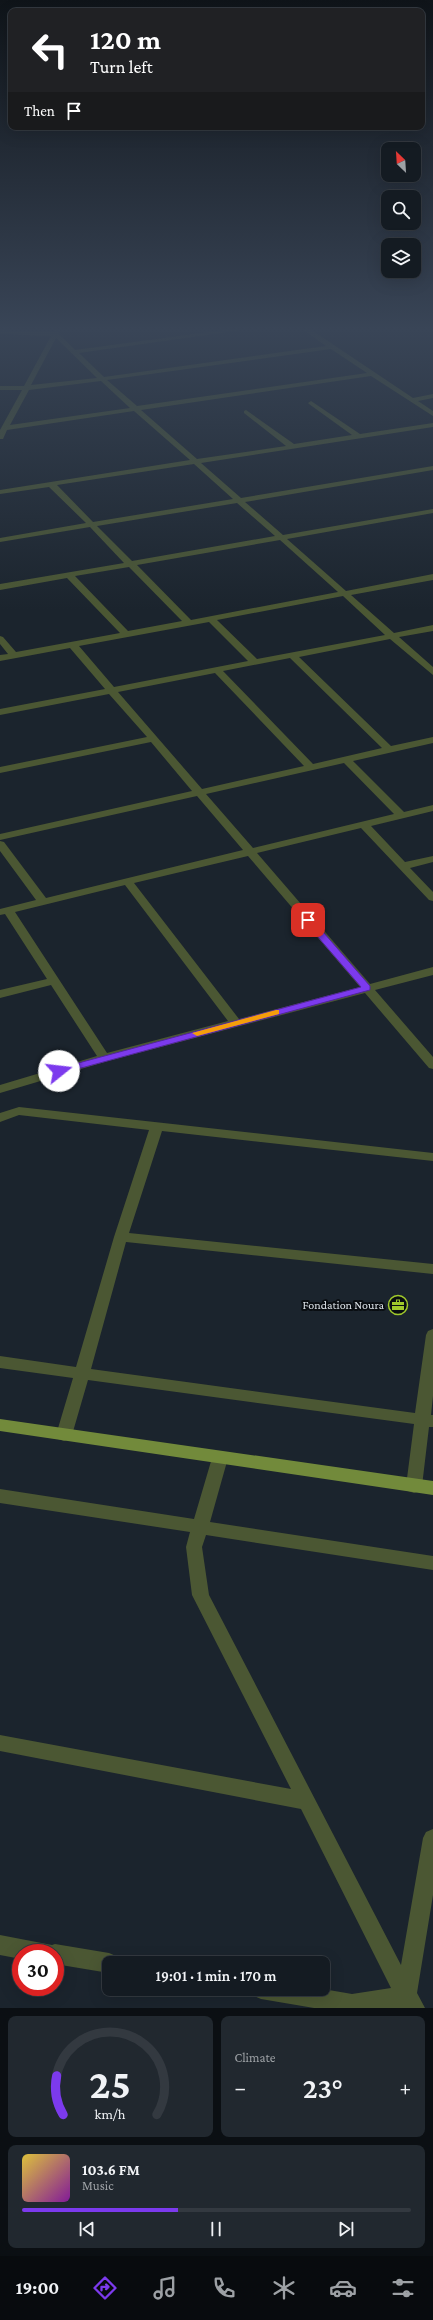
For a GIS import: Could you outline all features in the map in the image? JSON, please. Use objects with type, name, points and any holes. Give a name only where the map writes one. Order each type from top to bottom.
[{"type":"main road","points":[[0,1426],[433,1488]]},
{"type":"street","points":[[0,437],[8,423]]},
{"type":"street","points":[[5,428],[41,423]]},
{"type":"street","points":[[151,423],[433,672]]},
{"type":"street","points":[[260,423],[293,447]]},
{"type":"street","points":[[339,423],[359,437]]},
{"type":"street","points":[[0,492],[433,425]]},
{"type":"street","points":[[0,540],[433,468]]},
{"type":"street","points":[[52,485],[188,622]]},
{"type":"street","points":[[0,587],[433,511]]},
{"type":"street","points":[[69,575],[126,634]]},
{"type":"street","points":[[0,658],[433,577]]},
{"type":"street","points":[[210,618],[255,663]]},
{"type":"street","points":[[0,712],[433,628]]},
{"type":"street","points":[[0,639],[14,655]]},
{"type":"street","points":[[72,644],[433,1065]]},
{"type":"street","points":[[293,656],[389,750]]},
{"type":"street","points":[[216,670],[310,767]]},
{"type":"street","points":[[0,770],[153,739]]},
{"type":"street","points":[[0,837],[433,740]]},
{"type":"street","points":[[346,759],[402,816]]},
{"type":"street","points":[[104,1058],[54,981],[4,911],[433,808]]},
{"type":"street","points":[[364,825],[433,898]]},
{"type":"street","points":[[0,844],[43,902]]},
{"type":"street","points":[[404,866],[433,859]]},
{"type":"street","points":[[127,881],[236,1023]]},
{"type":"street","points":[[0,1089],[104,1058],[433,970]]},
{"type":"street","points":[[0,994],[54,981]]},
{"type":"street","points":[[0,1118],[12,1112],[19,1111],[433,1157]]},
{"type":"street","points":[[64,1435],[121,1237],[157,1126]]},
{"type":"street","points":[[121,1237],[433,1269]]},
{"type":"street","points":[[414,1486],[428,1421],[433,1335]]},
{"type":"street","points":[[0,1362],[428,1421]]},
{"type":"street","points":[[220,1458],[194,1546],[201,1595],[305,1801],[411,2002]]},
{"type":"street","points":[[0,1496],[433,1563]]},
{"type":"street","points":[[0,1743],[305,1801]]},
{"type":"street","points":[[411,2002],[433,1838]]},
{"type":"street","points":[[0,1945],[12,1947]]},
{"type":"street","points":[[64,1956],[102,1962]]},
{"type":"street","points":[[298,1996],[352,2006],[411,2002]]},
{"type":"slow traffic","points":[[197,1033],[276,1012]]},
{"type":"place","name":"Fondation Noura","points":[[398,1305]]},
{"type":"route","points":[[59,1071],[367,988],[308,920]]}]
